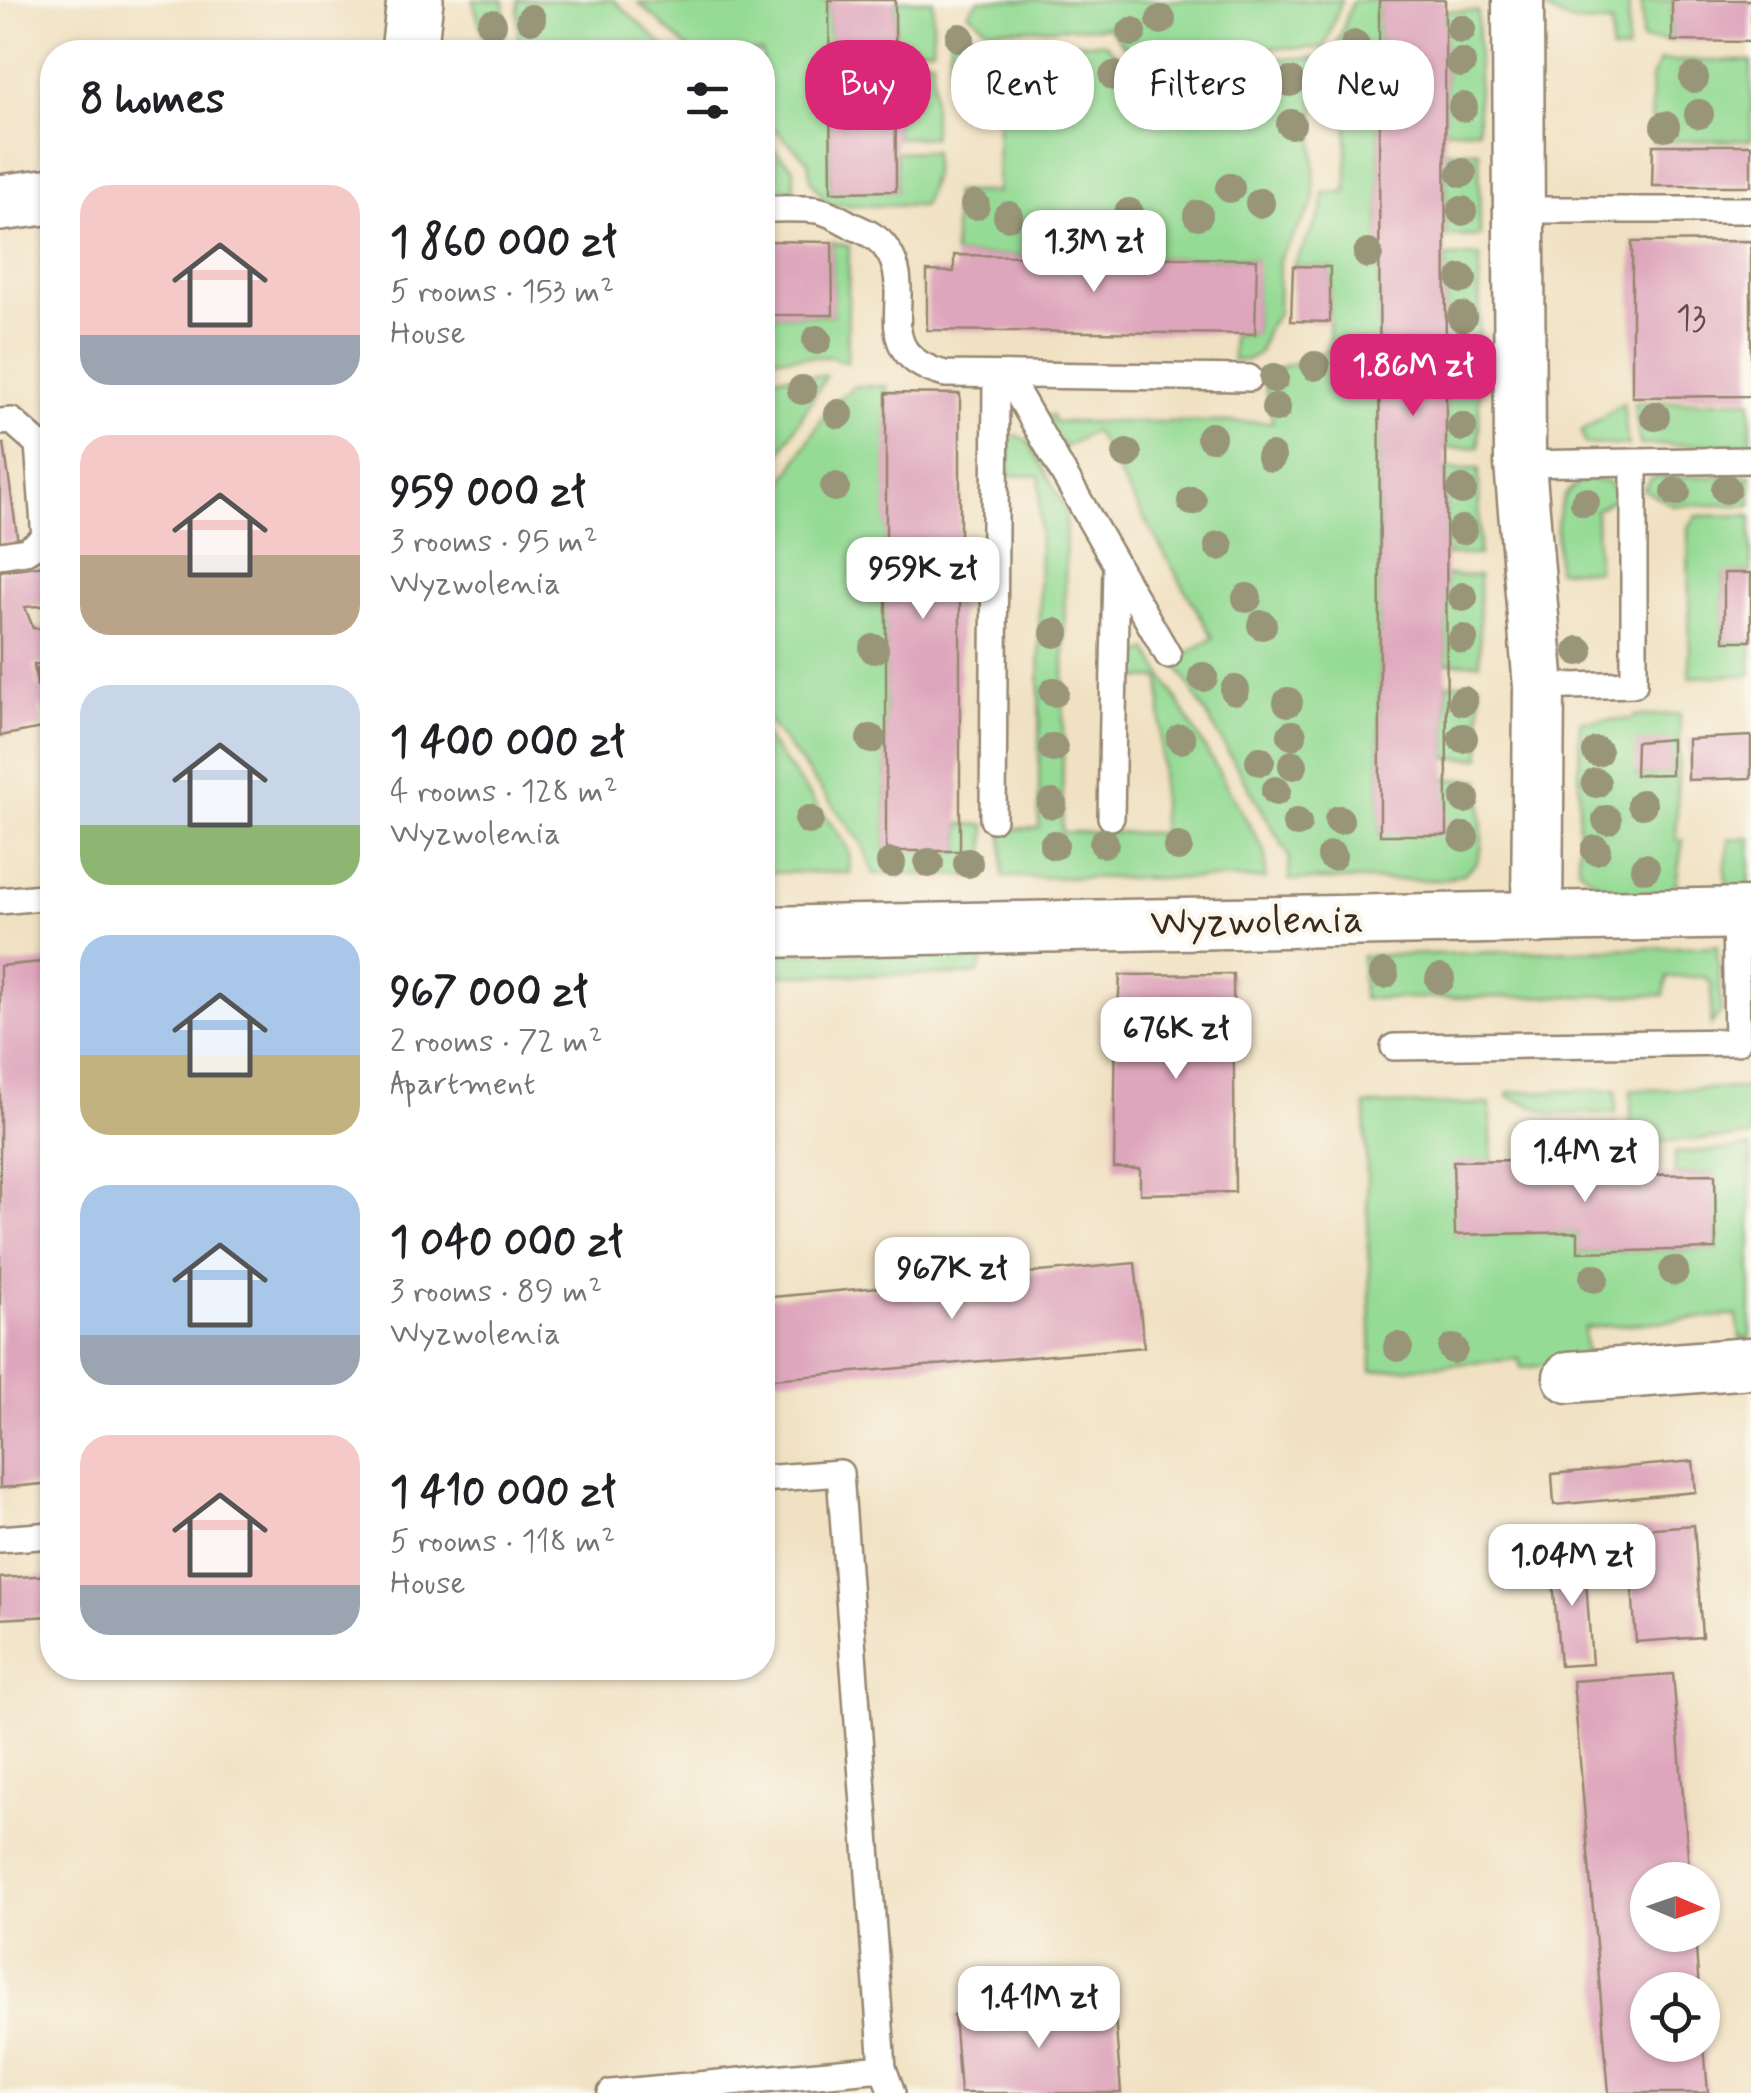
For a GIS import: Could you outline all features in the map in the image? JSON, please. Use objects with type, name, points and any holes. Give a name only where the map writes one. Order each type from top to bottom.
[{"type":"street","points":[[411,40],[416,0]]},
{"type":"street","points":[[1518,0],[1520,464],[1538,687],[1538,918]]},
{"type":"street","points":[[0,203],[40,198]]},
{"type":"street","name":"Wyzwolenia","points":[[775,932],[1743,913]]},
{"type":"street","points":[[1568,1377],[1751,1364]]},
{"type":"lane","points":[[775,209],[821,210],[885,246],[894,263],[896,330],[906,353],[923,368],[944,374],[1249,378]]},
{"type":"lane","points":[[1519,210],[1751,210]]},
{"type":"lane","points":[[1001,375],[1168,655]]},
{"type":"lane","points":[[993,819],[1001,375]]},
{"type":"lane","points":[[0,422],[12,421],[38,444],[40,468]]},
{"type":"lane","points":[[1520,464],[1751,460]]},
{"type":"lane","points":[[1538,687],[1634,684],[1634,464]]},
{"type":"lane","points":[[0,555],[26,552],[40,543]]},
{"type":"lane","points":[[1111,816],[1116,566]]},
{"type":"lane","points":[[0,901],[40,897]]},
{"type":"lane","points":[[1394,1047],[1737,1042],[1743,913]]},
{"type":"lane","points":[[775,1478],[840,1473],[883,2068],[892,2093]]},
{"type":"lane","points":[[0,1539],[40,1536]]},
{"type":"lane","points":[[611,2093],[883,2068]]},
{"type":"green space","points":[[473,0],[504,0],[504,40],[485,40]]},
{"type":"green space","points":[[518,0],[614,0],[657,40],[518,40]]},
{"type":"green space","points":[[767,0],[829,0],[829,40],[805,40],[805,130],[830,130],[831,191],[896,191],[896,152],[933,151],[933,174],[923,206],[829,205],[811,181],[808,161],[775,129],[775,40],[679,40],[639,3],[766,6]]},
{"type":"green space","points":[[895,0],[933,0],[933,48],[931,40],[896,40]]},
{"type":"green space","points":[[979,0],[1342,0],[1327,40],[1302,40],[1302,48],[1282,48],[1282,40],[1120,40],[1108,27],[988,29],[968,12]]},
{"type":"green space","points":[[1353,0],[1379,0],[1379,40],[1339,40]]},
{"type":"green space","points":[[1538,0],[1629,0],[1627,52],[1611,51],[1612,24],[1574,23],[1538,7]]},
{"type":"green space","points":[[1642,0],[1672,0],[1672,41],[1642,40]]},
{"type":"green space","points":[[1445,11],[1478,11],[1478,129],[1445,130]]},
{"type":"green space","points":[[958,21],[979,40],[951,40],[949,98],[950,33]]},
{"type":"green space","points":[[1094,43],[1105,43],[1114,52],[1114,130],[1282,130],[1282,58],[1302,58],[1302,130],[1315,130],[1314,203],[1279,259],[1278,314],[1267,328],[1259,353],[1246,360],[1233,361],[1232,335],[1255,334],[1256,259],[954,255],[954,192],[997,192],[998,130],[1094,130]]},
{"type":"green space","points":[[933,59],[933,137],[896,138],[896,130],[931,130]]},
{"type":"green space","points":[[1660,61],[1751,61],[1751,140],[1652,141],[1651,78]]},
{"type":"green space","points":[[1347,130],[1379,130],[1380,834],[1447,779],[1481,780],[1482,846],[1476,863],[1463,874],[1441,880],[1289,880],[1289,856],[1175,661],[1213,638],[1094,431],[1065,447],[1045,428],[1044,416],[1052,415],[1054,422],[1273,422],[1266,373],[1329,350],[1330,268],[1293,266],[1322,211],[1324,193],[1347,192]]},
{"type":"green space","points":[[775,151],[794,168],[794,190],[775,189]]},
{"type":"green space","points":[[1446,151],[1479,151],[1480,236],[1446,237]]},
{"type":"green space","points":[[832,242],[849,246],[847,363],[831,357],[775,357],[775,315],[833,315]]},
{"type":"green space","points":[[1480,256],[1479,343],[1446,342],[1446,257]]},
{"type":"green space","points":[[1479,361],[1479,447],[1446,448],[1446,362]]},
{"type":"green space","points":[[775,376],[826,376],[775,462]]},
{"type":"green space","points":[[855,386],[887,386],[886,850],[960,851],[961,824],[986,825],[985,876],[874,874],[862,843],[775,730],[775,496],[831,404]]},
{"type":"green space","points":[[1751,400],[1751,445],[1640,445],[1634,403]]},
{"type":"green space","points":[[1623,403],[1628,446],[1585,444],[1581,433]]},
{"type":"green space","points":[[1017,435],[1028,441],[1066,509],[1062,832],[1161,833],[1161,679],[1128,678],[1128,661],[1148,650],[1265,852],[1266,879],[1003,877],[1006,829],[1039,828],[1040,476],[1008,475],[1009,440]]},
{"type":"green space","points":[[1446,469],[1479,469],[1479,555],[1446,555]]},
{"type":"green space","points":[[1751,476],[1751,505],[1673,505],[1643,489],[1652,478],[1660,477]]},
{"type":"green space","points":[[1587,479],[1608,482],[1619,496],[1596,510],[1597,570],[1557,570],[1561,505],[1566,494]]},
{"type":"green space","points":[[1751,515],[1751,573],[1724,574],[1724,641],[1751,641],[1751,675],[1690,677],[1688,527],[1697,516]]},
{"type":"green space","points":[[1446,575],[1479,576],[1480,663],[1446,663]]},
{"type":"green space","points":[[1447,683],[1480,683],[1481,758],[1447,758]]},
{"type":"green space","points":[[1680,714],[1676,840],[1683,840],[1674,895],[1611,891],[1578,867],[1580,721]],"holes":[[[1670,740],[1671,773],[1636,775]]]},
{"type":"green space","points":[[775,750],[844,841],[850,873],[775,872]]},
{"type":"green space","points":[[1751,838],[1749,888],[1729,889],[1725,874],[1729,839]]},
{"type":"green space","points":[[1717,946],[1721,1012],[1711,1025],[1712,985],[1705,977],[1667,977],[1664,995],[1363,999],[1362,956]]},
{"type":"green space","points":[[775,953],[977,953],[983,962],[978,973],[775,975]]},
{"type":"green space","points":[[1751,1088],[1751,1137],[1656,1141],[1631,1125],[1631,1090]]},
{"type":"green space","points":[[1616,1090],[1616,1113],[1553,1114],[1508,1096],[1509,1092]]},
{"type":"green space","points":[[1490,1104],[1492,1160],[1455,1234],[1578,1232],[1579,1252],[1716,1249],[1715,1174],[1675,1174],[1675,1153],[1751,1148],[1751,1338],[1740,1339],[1737,1315],[1584,1328],[1586,1360],[1521,1368],[1519,1359],[1372,1371],[1365,1105]]},
{"type":"green space","points":[[1554,1126],[1615,1126],[1615,1175],[1580,1176],[1579,1159],[1555,1159]]},
{"type":"building","points":[[829,0],[895,0],[895,40],[829,40]]},
{"type":"building","points":[[1379,0],[1445,0],[1447,835],[1380,835],[1379,130],[1434,130],[1434,40],[1379,40]]},
{"type":"building","points":[[1672,0],[1751,0],[1751,42],[1672,41]]},
{"type":"building","points":[[830,130],[896,130],[896,191],[831,192]]},
{"type":"building","points":[[1653,145],[1751,145],[1751,186],[1652,186]]},
{"type":"building","points":[[775,241],[832,242],[833,315],[775,315]]},
{"type":"building","points":[[1751,241],[1751,396],[1632,397],[1632,242]]},
{"type":"building","points":[[954,255],[1257,259],[1255,334],[927,330],[927,271],[954,272]]},
{"type":"building","points":[[1293,266],[1330,267],[1330,322],[1291,321]]},
{"type":"building","points":[[886,393],[960,394],[960,851],[886,851]]},
{"type":"building","points":[[0,444],[4,444],[18,542],[0,545]]},
{"type":"building","points":[[40,566],[40,606],[25,607],[33,628],[40,628],[40,664],[34,664],[40,686],[40,728],[0,736],[0,571]]},
{"type":"building","points":[[1724,573],[1751,573],[1751,641],[1724,641]]},
{"type":"building","points":[[1751,736],[1751,778],[1688,780],[1688,739]]},
{"type":"building","points":[[1671,739],[1671,774],[1635,775],[1636,742]]},
{"type":"building","points":[[40,962],[40,1484],[0,1488],[0,966]]},
{"type":"building","points":[[1233,974],[1235,1192],[1140,1194],[1140,1169],[1114,1168],[1120,975]]},
{"type":"building","points":[[1580,1159],[1580,1176],[1715,1174],[1716,1249],[1578,1252],[1578,1232],[1455,1235],[1453,1161]]},
{"type":"building","points":[[1135,1263],[1144,1347],[775,1379],[775,1297]]},
{"type":"building","points":[[1693,1461],[1696,1492],[1554,1505],[1552,1474]]},
{"type":"building","points":[[1694,1525],[1702,1637],[1636,1642],[1628,1530]]},
{"type":"building","points":[[1584,1552],[1592,1664],[1560,1666],[1551,1554]]},
{"type":"building","points":[[40,1576],[40,1617],[0,1619],[0,1578]]},
{"type":"building","points":[[1673,1674],[1689,1862],[1630,1862],[1630,1952],[1696,1952],[1698,1972],[1630,1972],[1630,2062],[1705,2062],[1708,2093],[1609,2093],[1573,1681]]},
{"type":"building","points":[[1114,2002],[1121,2093],[960,2093],[954,2015]]}]
